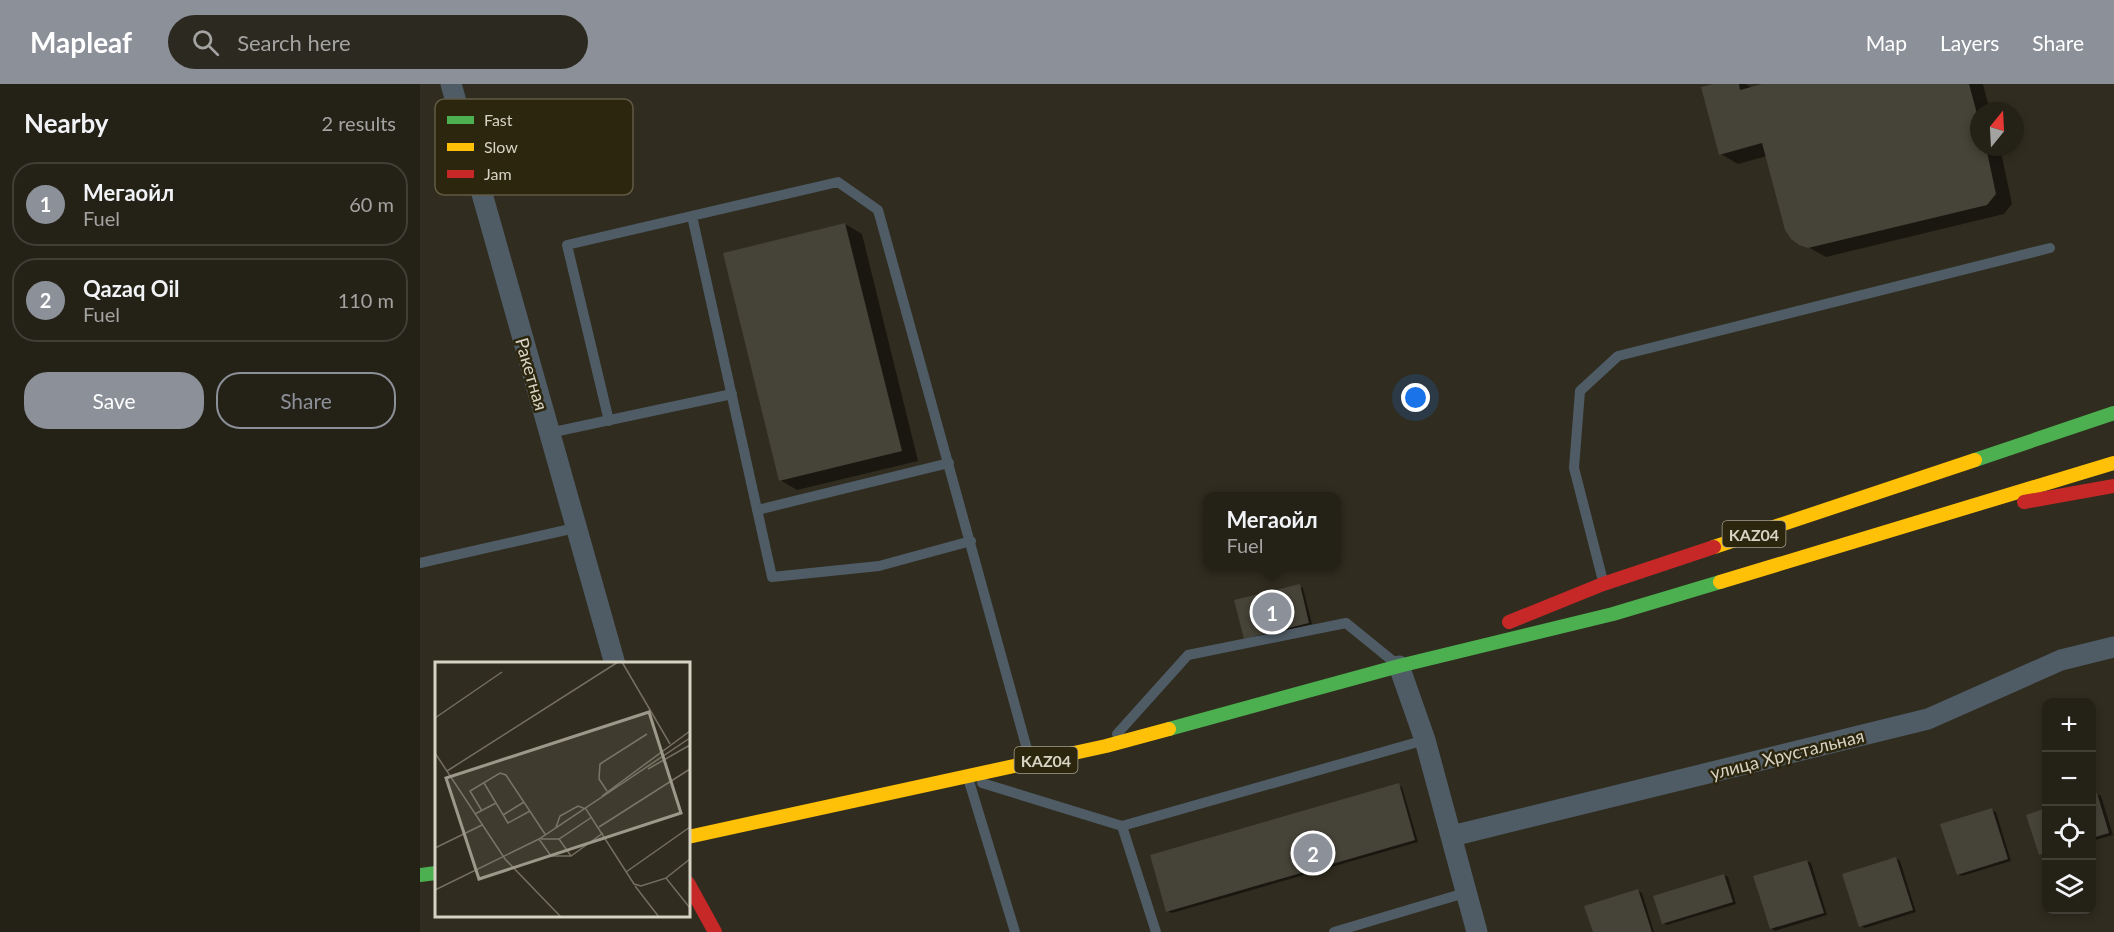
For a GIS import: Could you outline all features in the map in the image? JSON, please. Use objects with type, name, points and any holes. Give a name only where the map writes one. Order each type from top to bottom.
[{"type":"main road","name":"KАZ04","points":[[1399,666],[1604,584],[2114,412]]},
{"type":"main road","name":"KАZ04","points":[[690,837],[968,778],[1106,746],[1399,666],[1613,614],[2114,463]]},
{"type":"main road","points":[[1948,514],[2114,486]]},
{"type":"main road","points":[[420,875],[435,873]]},
{"type":"main road","points":[[690,887],[715,932]]},
{"type":"street","name":"Ракетная","points":[[451,84],[455,99]]},
{"type":"street","name":"Ракетная","points":[[482,195],[615,662]]},
{"type":"street","name":"улица Хрустальная","points":[[1452,836],[1928,719],[2061,660],[2114,646]]},
{"type":"street","points":[[1399,666],[1425,740],[1477,932]]},
{"type":"lane","points":[[609,421],[567,245],[838,182],[878,210],[971,541],[1030,763]]},
{"type":"lane","points":[[692,216],[772,577],[879,566],[971,541]]},
{"type":"lane","points":[[1604,584],[1574,468],[1580,391],[1618,356],[2050,248]]},
{"type":"lane","points":[[549,433],[732,394]]},
{"type":"lane","points":[[758,510],[949,463]]},
{"type":"lane","points":[[420,563],[575,528]]},
{"type":"lane","points":[[1106,746],[1188,655],[1346,623],[1399,666]]},
{"type":"lane","points":[[968,778],[1122,826],[1425,740]]},
{"type":"lane","points":[[968,778],[1015,932]]},
{"type":"lane","points":[[1122,826],[1156,932]]},
{"type":"lane","points":[[1334,932],[1468,892]]},
{"type":"building","points":[[1713,84],[1739,84],[1740,90],[1762,84],[1969,84],[1974,102],[1970,102],[1970,156],[1988,156],[1996,194],[1987,205],[1808,248],[1799,245],[1785,230],[1762,143],[1719,155],[1701,87]]},
{"type":"building","points":[[845,223],[902,451],[779,481],[723,253]]},
{"type":"building","points":[[1300,584],[1309,623],[1244,639],[1234,600]]},
{"type":"building","points":[[1399,783],[1415,840],[1166,912],[1150,855]]},
{"type":"building","points":[[2096,793],[2109,833],[2096,837],[2096,806]]},
{"type":"building","points":[[1992,808],[2008,859],[1957,875],[1940,824]]},
{"type":"building","points":[[2042,809],[2042,854],[2039,855],[2026,815]]},
{"type":"building","points":[[1896,857],[1913,910],[1859,927],[1842,874]]},
{"type":"building","points":[[1807,860],[1824,913],[1770,929],[1753,876]]},
{"type":"building","points":[[1724,874],[1733,902],[1662,924],[1653,896]]},
{"type":"building","points":[[1638,889],[1652,932],[1593,932],[1584,906]]},
{"type":"traffic: fast","points":[[1975,460],[2114,413]]},
{"type":"traffic: fast","points":[[1169,729],[1399,666],[1613,614],[1720,582]]},
{"type":"traffic: fast","points":[[420,875],[435,873]]},
{"type":"traffic: slow","points":[[1714,547],[1975,460]]},
{"type":"traffic: slow","points":[[1720,582],[2114,463]]},
{"type":"traffic: slow","points":[[690,837],[1106,746],[1169,729]]},
{"type":"traffic: jam","points":[[2024,502],[2114,486]]},
{"type":"traffic: jam","points":[[1509,622],[1603,584],[1714,547]]},
{"type":"traffic: jam","points":[[690,887],[715,932]]},
{"type":"place","name":"Мегаойл","points":[[1272,612]]},
{"type":"place","name":"Qazaq Oil","points":[[1313,853]]}]
